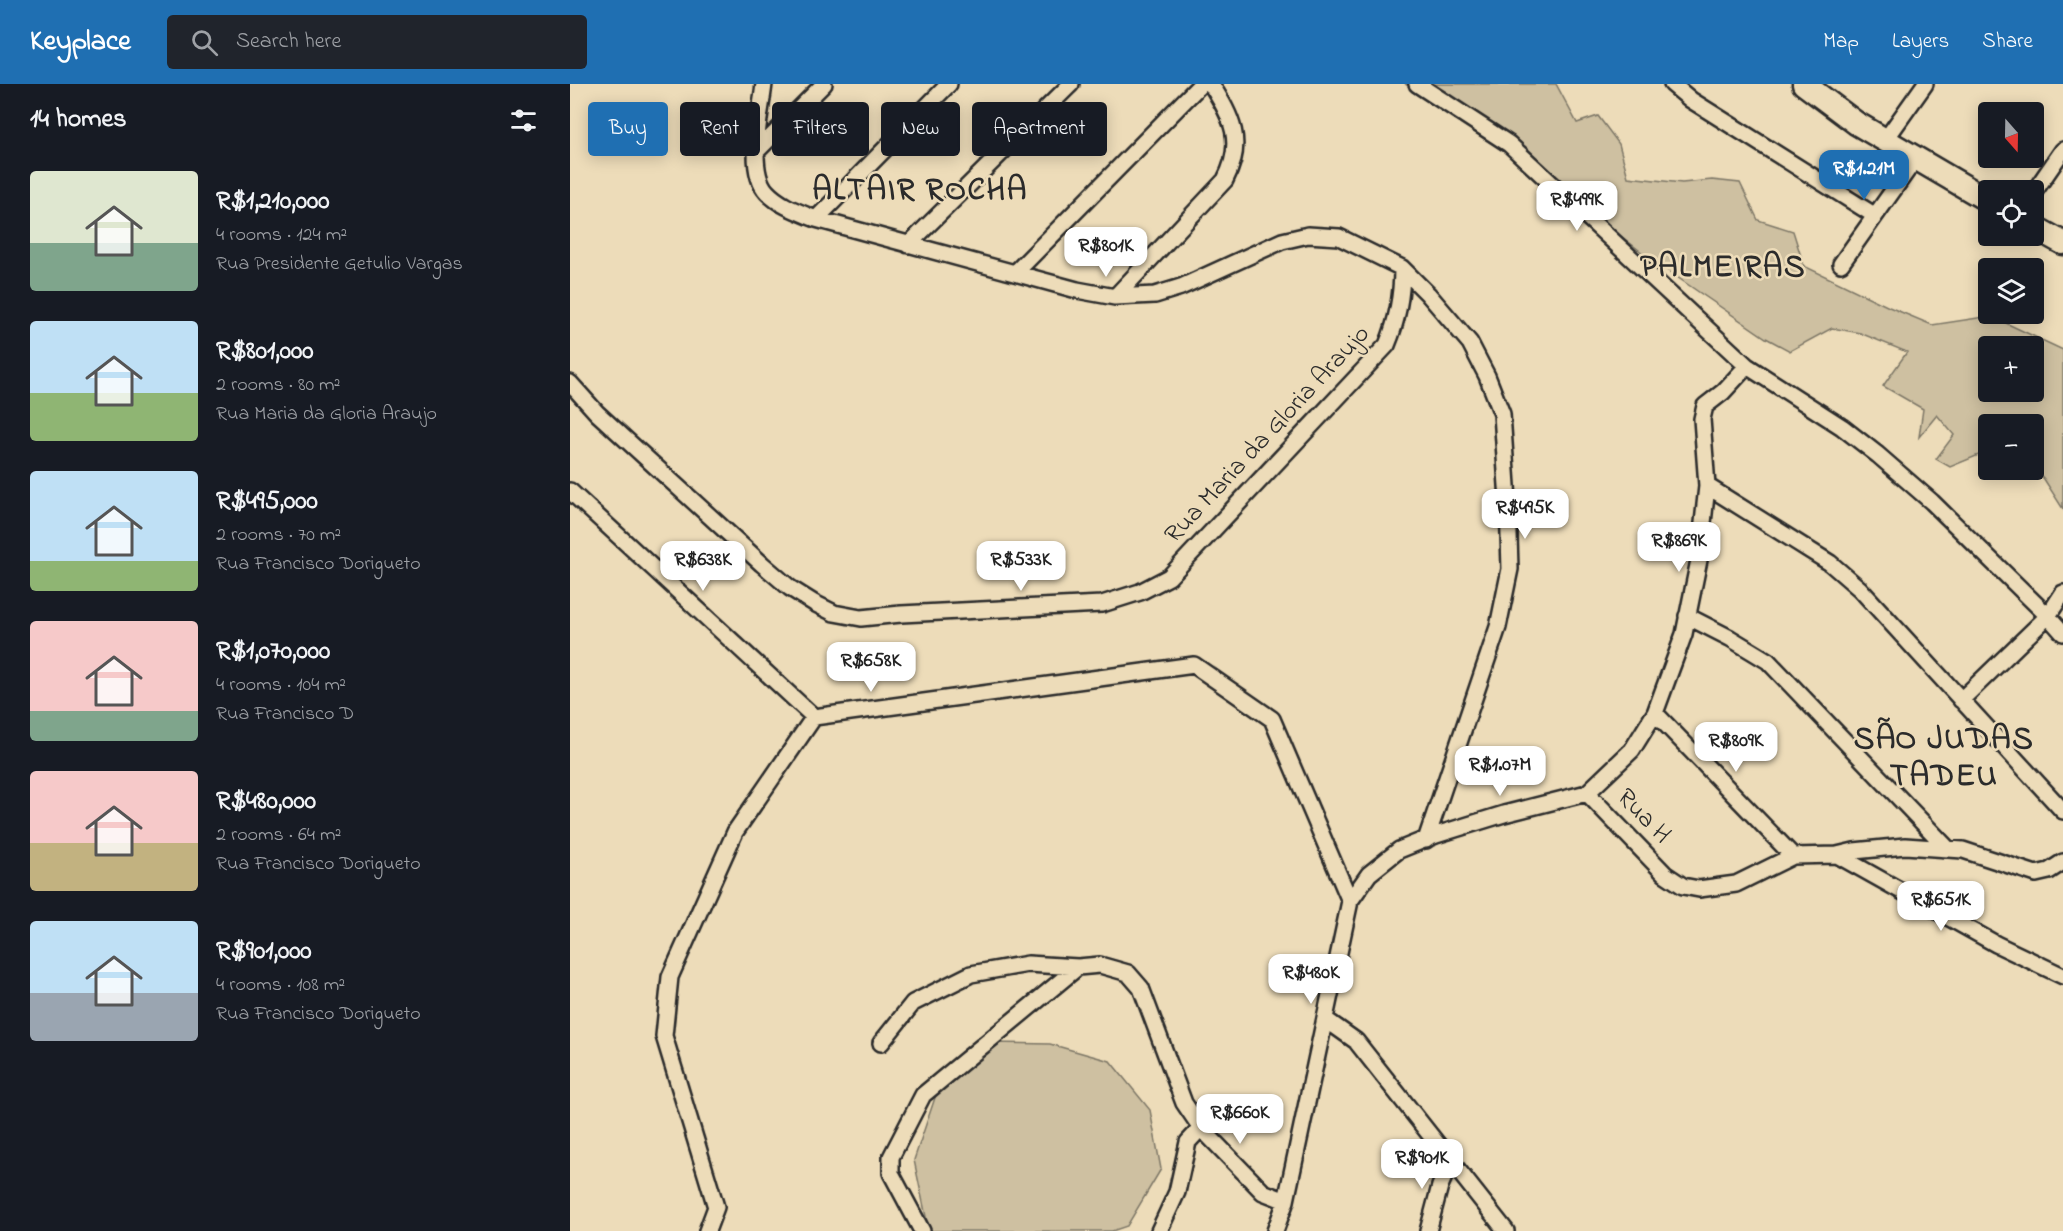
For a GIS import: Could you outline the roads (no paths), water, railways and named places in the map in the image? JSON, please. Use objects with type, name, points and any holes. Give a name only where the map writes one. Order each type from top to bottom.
[{"type":"street","points":[[760,118],[764,84]]},
{"type":"street","points":[[760,148],[824,84]]},
{"type":"street","points":[[816,219],[949,84]]},
{"type":"street","points":[[908,245],[1071,84]]},
{"type":"street","points":[[1015,273],[1201,84]]},
{"type":"street","points":[[1115,297],[1225,180],[1231,168],[1236,148],[1233,127],[1226,109],[1211,84]]},
{"type":"street","points":[[1417,84],[1509,144],[1624,254],[1747,366],[1842,427],[1878,455],[1932,502],[2063,633]]},
{"type":"street","points":[[1672,84],[1691,100],[1874,215]]},
{"type":"street","points":[[1804,84],[1856,123],[1978,195]]},
{"type":"street","points":[[1886,139],[1925,84]]},
{"type":"street","points":[[2042,180],[2063,150]]},
{"type":"street","points":[[756,156],[760,182],[768,193],[788,207],[816,219],[1077,290],[1115,297],[1155,295],[1181,287],[1282,241],[1308,235],[1339,237],[1402,268],[1428,294],[1470,343],[1487,375],[1502,414],[1508,500],[1509,569],[1498,627],[1426,840]]},
{"type":"street","points":[[1840,264],[1916,158]]},
{"type":"street","points":[[2044,233],[2063,243]]},
{"type":"street","name":"Rua Maria da Gloria Araujo","points":[[570,383],[597,412],[776,576],[814,603],[834,613],[861,618],[1102,604],[1140,592],[1169,577],[1387,345],[1397,320],[1402,293],[1402,268]]},
{"type":"street","points":[[1275,1231],[1286,1201],[1350,901],[1369,874],[1399,850],[1504,814],[1587,793],[1632,750],[1655,713],[1684,634],[1699,560],[1707,486],[1702,419],[1705,406],[1723,392],[1747,366]]},
{"type":"street","points":[[1707,486],[1830,563],[1860,589],[2063,812]]},
{"type":"street","points":[[570,491],[814,717]]},
{"type":"street","points":[[1961,700],[2048,616],[2063,593]]},
{"type":"street","points":[[1687,616],[1730,638],[1768,662],[1948,849]]},
{"type":"street","points":[[707,1231],[716,1207],[664,1036],[670,977],[735,832],[814,717],[1194,665],[1272,719],[1350,901]]},
{"type":"street","points":[[1655,713],[1793,856],[1837,855],[1905,846],[1963,850],[2036,874],[2049,872],[2063,862]]},
{"type":"street","name":"Rua H","points":[[1587,793],[1665,874],[1683,886],[1699,889],[1736,884],[1793,856]]},
{"type":"street","points":[[1837,855],[1996,944],[2063,976]]},
{"type":"street","points":[[881,1043],[913,1003],[970,974],[1028,964],[1078,967],[1100,964],[1128,973],[1142,988],[1184,1103],[1201,1128],[1263,1192],[1286,1201]]},
{"type":"street","points":[[922,1231],[891,1173],[891,1157],[923,1095],[1078,967]]},
{"type":"street","points":[[1325,1018],[1356,1041],[1506,1231]]},
{"type":"street","points":[[1159,1231],[1177,1192],[1188,1142],[1201,1128]]},
{"type":"street","points":[[1428,1231],[1440,1186],[1451,1161]]},
{"type":"district","name":"ALTAIR ROCHA","points":[[920,191]]},
{"type":"district","name":"PALMEIRAS","points":[[1723,268]]},
{"type":"district","name":"SÃO JUDAS TADEU","points":[[1944,758]]}]
